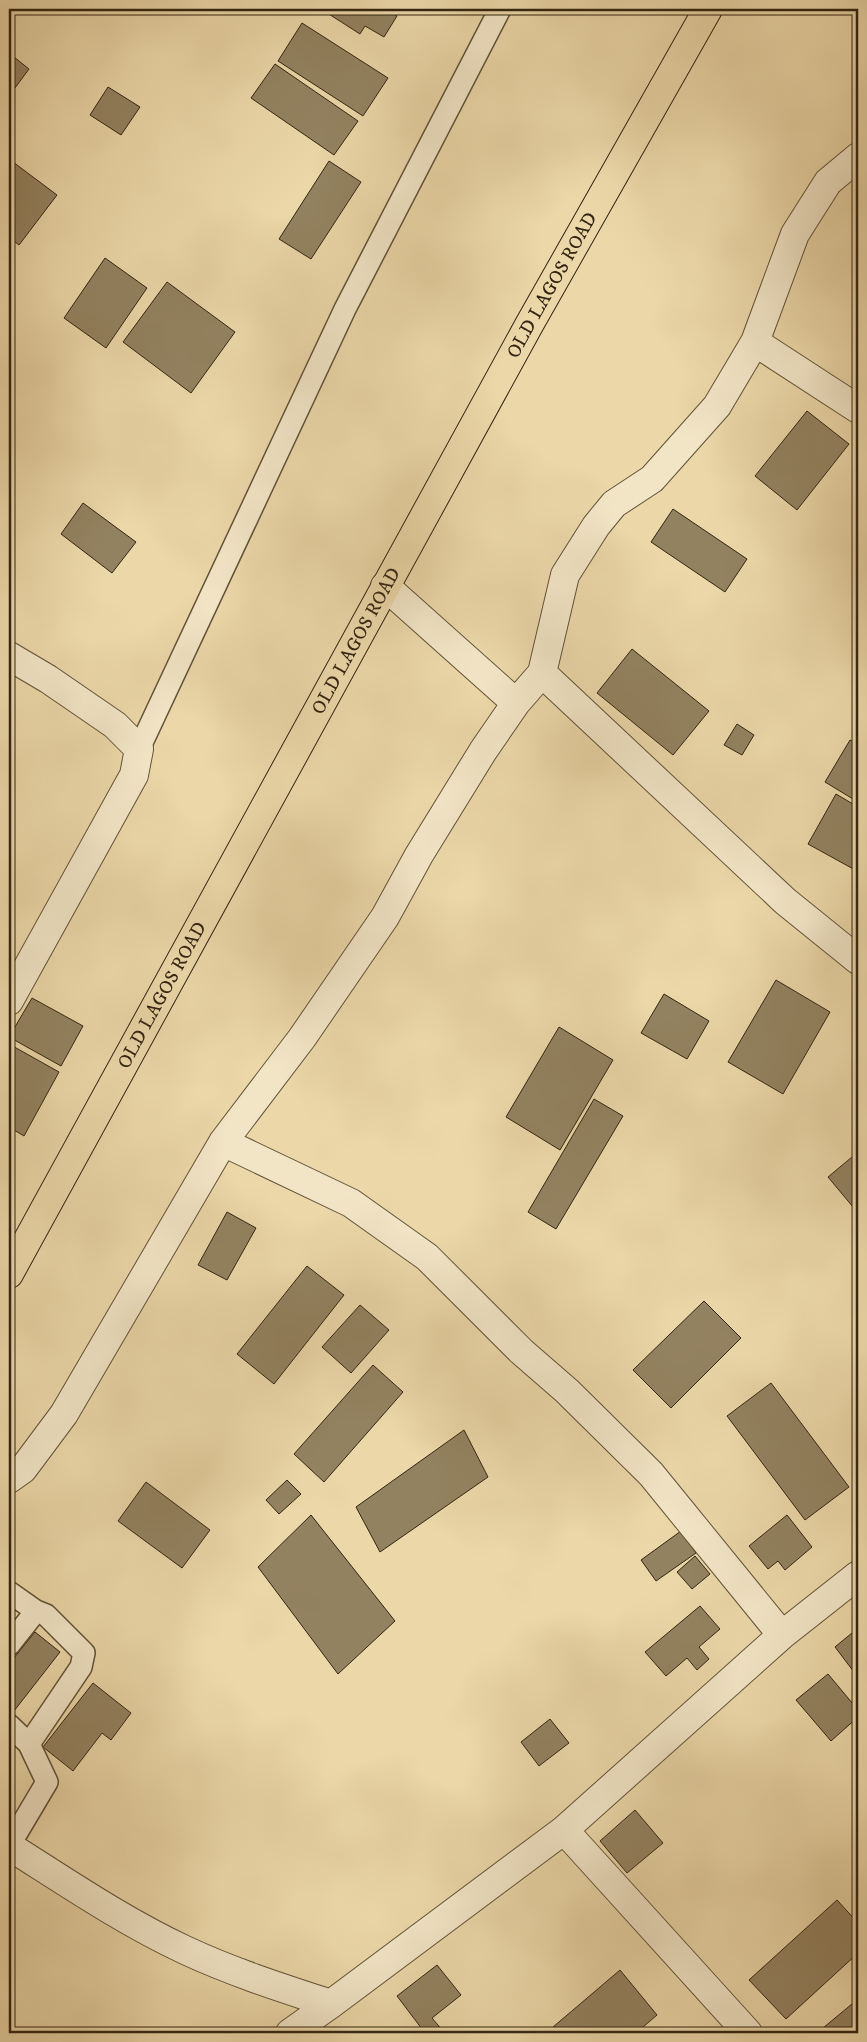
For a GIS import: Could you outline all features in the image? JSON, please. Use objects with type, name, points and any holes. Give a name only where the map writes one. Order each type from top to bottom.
[{"type":"main road","name":"OLD LAGOS ROAD","points":[[9,1274],[529,324],[708,9]]},
{"type":"street","points":[[9,1479],[23,1469],[64,1414],[223,1142],[302,1038],[385,917],[419,855],[483,751],[516,703],[542,673],[565,575],[596,526],[614,504],[652,479],[717,406],[755,342],[795,234],[828,182],[858,157]]},
{"type":"street","points":[[755,342],[858,409]]},
{"type":"street","points":[[385,586],[516,703]]},
{"type":"street","points":[[9,656],[48,679],[115,725],[139,748],[134,776],[9,1001]]},
{"type":"street","points":[[542,673],[785,901],[858,960]]},
{"type":"street","points":[[223,1142],[351,1203],[427,1257],[521,1351],[567,1391],[651,1474],[782,1635]]},
{"type":"street","points":[[290,2033],[564,1830],[782,1635],[858,1576]]},
{"type":"street","points":[[564,1830],[748,2033]]},
{"type":"street","points":[[9,1846],[115,1912],[185,1950],[264,1982],[331,2004]]},
{"type":"lane","points":[[139,748],[345,308],[500,9]]},
{"type":"lane","points":[[9,1592],[36,1611],[46,1615],[84,1653],[81,1667],[29,1744]]},
{"type":"lane","points":[[9,1645],[36,1611]]},
{"type":"lane","points":[[9,1725],[29,1744],[47,1782],[9,1846]]},
{"type":"building","points":[[321,9],[386,9],[397,16],[384,37],[365,26],[360,34]]},
{"type":"building","points":[[302,23],[388,78],[363,116],[278,61]]},
{"type":"building","points":[[9,53],[29,69],[9,96]]},
{"type":"building","points":[[275,64],[358,121],[334,155],[251,98]]},
{"type":"building","points":[[108,87],[140,107],[121,135],[90,115]]},
{"type":"building","points":[[9,159],[57,195],[19,245],[9,237]]},
{"type":"building","points":[[329,161],[361,182],[311,259],[279,239]]},
{"type":"building","points":[[105,258],[147,288],[106,348],[64,318]]},
{"type":"building","points":[[167,282],[235,332],[191,393],[123,342]]},
{"type":"building","points":[[807,411],[849,444],[797,510],[755,476]]},
{"type":"building","points":[[83,503],[136,542],[112,573],[61,534]]},
{"type":"building","points":[[673,509],[747,559],[725,592],[651,542]]},
{"type":"building","points":[[632,649],[709,711],[673,755],[597,693]]},
{"type":"building","points":[[737,724],[754,735],[742,755],[724,745]]},
{"type":"building","points":[[850,740],[858,744],[858,802],[825,782]]},
{"type":"building","points":[[836,794],[858,807],[857,871],[808,844]]},
{"type":"building","points":[[776,980],[830,1012],[783,1094],[728,1062]]},
{"type":"building","points":[[664,994],[709,1021],[687,1059],[641,1033]]},
{"type":"building","points":[[32,998],[83,1026],[61,1066],[9,1037]]},
{"type":"building","points":[[559,1027],[613,1060],[560,1150],[506,1117]]},
{"type":"building","points":[[9,1044],[59,1072],[24,1136],[9,1127]]},
{"type":"building","points":[[594,1099],[623,1116],[556,1229],[528,1212]]},
{"type":"building","points":[[858,1152],[858,1213],[828,1177]]},
{"type":"building","points":[[227,1212],[256,1228],[227,1280],[198,1265]]},
{"type":"building","points":[[307,1266],[344,1295],[274,1384],[237,1354]]},
{"type":"building","points":[[704,1301],[741,1338],[671,1408],[633,1370]]},
{"type":"building","points":[[360,1305],[389,1330],[351,1373],[322,1347]]},
{"type":"building","points":[[373,1365],[403,1392],[324,1482],[294,1454]]},
{"type":"building","points":[[771,1383],[849,1487],[805,1520],[727,1416]]},
{"type":"building","points":[[464,1430],[488,1477],[380,1552],[356,1507]]},
{"type":"building","points":[[287,1480],[301,1494],[279,1514],[266,1500]]},
{"type":"building","points":[[146,1482],[210,1530],[182,1568],[118,1521]]},
{"type":"building","points":[[311,1515],[395,1621],[338,1674],[258,1567]]},
{"type":"building","points":[[787,1515],[812,1547],[785,1570],[778,1561],[768,1569],[749,1546]]},
{"type":"building","points":[[681,1531],[696,1553],[656,1581],[641,1560]]},
{"type":"building","points":[[695,1556],[710,1574],[692,1589],[677,1572]]},
{"type":"building","points":[[700,1606],[720,1629],[699,1647],[709,1659],[697,1670],[687,1658],[666,1676],[645,1652]]},
{"type":"building","points":[[858,1628],[858,1675],[857,1676],[835,1647]]},
{"type":"building","points":[[35,1632],[60,1652],[14,1711],[9,1706],[9,1664]]},
{"type":"building","points":[[828,1674],[858,1710],[858,1717],[831,1741],[796,1700]]},
{"type":"building","points":[[93,1683],[131,1713],[111,1740],[102,1733],[73,1771],[43,1747]]},
{"type":"building","points":[[550,1719],[569,1743],[539,1766],[521,1742]]},
{"type":"building","points":[[635,1810],[663,1843],[627,1873],[600,1841]]},
{"type":"building","points":[[837,1900],[858,1923],[858,1953],[786,2019],[749,1980]]},
{"type":"building","points":[[437,1965],[461,1995],[432,2018],[443,2031],[440,2033],[425,2033],[397,1996]]},
{"type":"building","points":[[620,1970],[657,2015],[636,2033],[546,2033]]},
{"type":"building","points":[[858,1999],[858,2033],[827,2033],[823,2028]]}]
